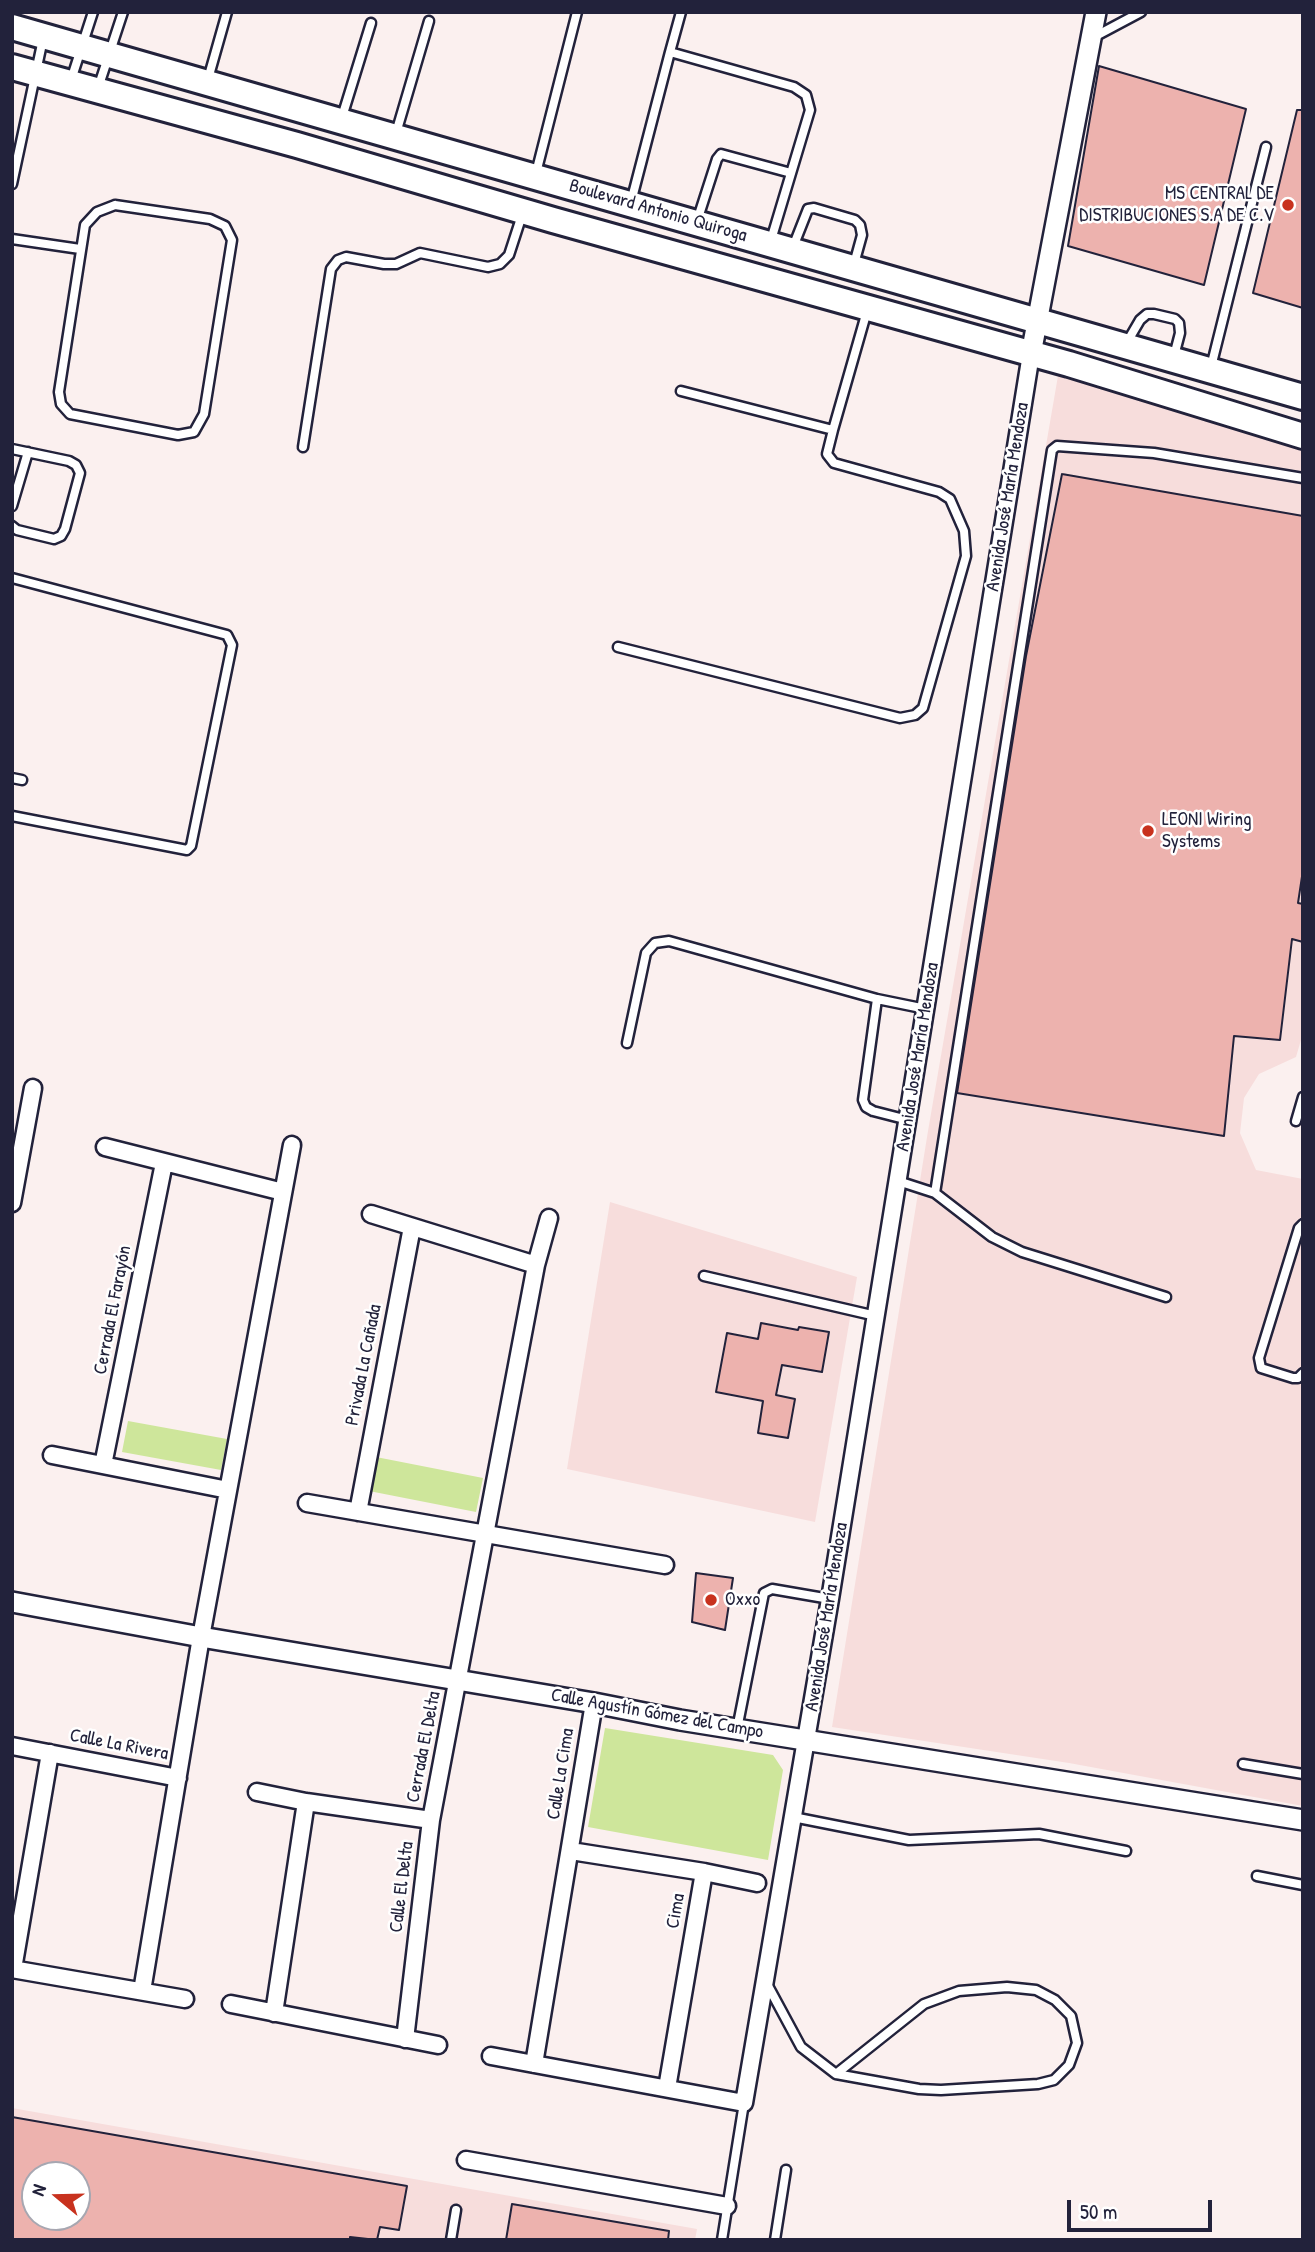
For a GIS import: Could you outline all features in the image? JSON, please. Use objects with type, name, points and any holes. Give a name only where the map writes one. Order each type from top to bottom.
[{"type":"main road","name":"Boulevard Antonio Quiroga","points":[[18,23],[44,36],[1303,397]]},
{"type":"main road","name":"Boulevard Antonio Quiroga","points":[[23,70],[868,307],[1303,436]]},
{"type":"street","name":"Avenida José María Mendoza","points":[[744,2102],[807,1740],[1031,354],[1096,12]]},
{"type":"street","points":[[12,1203],[19,1125],[33,1088]]},
{"type":"street","points":[[178,1778],[201,1637],[292,1145]]},
{"type":"street","points":[[105,1147],[283,1192]]},
{"type":"street","name":"Cerrada El Farayón","points":[[103,1465],[164,1163]]},
{"type":"street","points":[[371,1214],[536,1265]]},
{"type":"street","points":[[458,1681],[536,1265],[549,1218]]},
{"type":"street","name":"Privada La Cañada","points":[[358,1512],[412,1227]]},
{"type":"street","points":[[52,1455],[228,1490]]},
{"type":"street","points":[[307,1503],[665,1565]]},
{"type":"street","name":"Calle Agustín Gómez del Campo","points":[[12,1602],[737,1729],[1303,1820]]},
{"type":"street","name":"Cerrada El Delta","points":[[431,1821],[458,1681]]},
{"type":"street","name":"Calle La Cima","points":[[571,1851],[594,1703]]},
{"type":"street","points":[[12,1746],[50,1754]]},
{"type":"street","name":"Calle La Rivera","points":[[50,1754],[178,1778],[142,1991],[13,1969],[50,1754]]},
{"type":"street","points":[[257,1792],[306,1802],[274,2013]]},
{"type":"street","name":"Calle El Delta","points":[[306,1802],[431,1821],[405,2039]]},
{"type":"street","points":[[534,2064],[571,1851]]},
{"type":"street","name":"Cima","points":[[571,1851],[704,1872],[667,2088]]},
{"type":"street","points":[[704,1872],[757,1883]]},
{"type":"street","points":[[142,1991],[185,1999]]},
{"type":"street","points":[[231,2004],[438,2045]]},
{"type":"street","points":[[491,2056],[744,2102]]},
{"type":"street","points":[[466,2160],[727,2206]]},
{"type":"lane","points":[[70,83],[93,12]]},
{"type":"lane","points":[[97,90],[122,12]]},
{"type":"lane","points":[[207,82],[227,12]]},
{"type":"lane","points":[[535,176],[577,12]]},
{"type":"lane","points":[[631,203],[681,12]]},
{"type":"lane","points":[[1091,38],[1141,12]]},
{"type":"lane","points":[[395,136],[429,21]]},
{"type":"lane","points":[[342,120],[371,23]]},
{"type":"lane","points":[[12,184],[23,70],[44,36]]},
{"type":"lane","points":[[670,52],[794,88],[806,95],[810,110],[791,173],[781,246]]},
{"type":"lane","points":[[1211,370],[1266,147]]},
{"type":"lane","points":[[697,222],[717,159],[722,154],[791,173]]},
{"type":"lane","points":[[115,205],[211,219],[225,226],[232,240],[204,414],[194,432],[178,435],[70,414],[61,404],[59,392],[80,249],[85,225],[97,212],[115,205]]},
{"type":"lane","points":[[781,246],[808,209],[814,208],[855,220],[860,225],[862,235],[853,267]]},
{"type":"lane","points":[[303,447],[331,269],[338,260],[346,257],[396,264],[420,253],[488,267],[500,264],[509,255],[524,212]]},
{"type":"lane","points":[[12,239],[80,249]]},
{"type":"lane","points":[[618,647],[900,718],[915,715],[923,708],[966,556],[964,531],[950,499],[939,492],[834,463],[827,454],[868,307]]},
{"type":"lane","points":[[1125,345],[1140,320],[1147,314],[1175,319],[1181,326],[1173,359]]},
{"type":"lane","points":[[681,391],[833,430]]},
{"type":"lane","points":[[935,1194],[1052,450],[1058,446],[1154,453],[1303,478]]},
{"type":"lane","points":[[12,449],[69,461],[76,465],[80,473],[61,536],[54,539],[17,530],[12,526]]},
{"type":"lane","points":[[12,506],[28,452]]},
{"type":"lane","points":[[12,578],[227,635],[232,645],[191,846],[187,850],[12,816]]},
{"type":"lane","points":[[12,778],[22,780]]},
{"type":"lane","points":[[627,1043],[646,953],[655,943],[669,942],[877,999],[926,1009]]},
{"type":"lane","points":[[877,999],[863,1100],[866,1107],[873,1111],[908,1120]]},
{"type":"lane","points":[[1296,1121],[1303,1097]]},
{"type":"lane","points":[[898,1181],[935,1194],[992,1237],[1022,1252],[1166,1297]]},
{"type":"lane","points":[[1303,1224],[1299,1228],[1259,1358],[1261,1368],[1293,1378],[1298,1378],[1303,1373]]},
{"type":"lane","points":[[704,1276],[876,1315]]},
{"type":"lane","points":[[737,1729],[764,1593],[772,1589],[830,1599]]},
{"type":"lane","points":[[1244,1764],[1303,1774]]},
{"type":"lane","points":[[793,1817],[909,1840],[1039,1834],[1126,1851]]},
{"type":"lane","points":[[1257,1876],[1303,1885]]},
{"type":"lane","points":[[765,1981],[801,2047],[836,2074],[919,2089],[1038,2084],[1054,2080],[1069,2066],[1077,2042],[1071,2016],[1055,2000],[1036,1990],[1006,1987],[959,1991],[924,2004],[836,2074]]},
{"type":"lane","points":[[722,2240],[744,2102]]},
{"type":"lane","points":[[775,2240],[786,2170]]},
{"type":"lane","points":[[451,2240],[456,2210]]},
{"type":"shaded area","points":[[1059,370],[1303,446],[1303,1033],[1296,1057],[1259,1074],[1244,1098],[1240,1133],[1256,1170],[1303,1179],[1303,1806],[1069,1763],[832,1727],[928,1131]]},
{"type":"shaded area","points":[[610,1202],[857,1277],[815,1522],[567,1469]]},
{"type":"shaded area","points":[[12,2108],[697,2229],[695,2240],[12,2240]]},
{"type":"green space","points":[[128,1421],[227,1439],[221,1470],[122,1452]]},
{"type":"green space","points":[[376,1457],[483,1478],[476,1512],[369,1491]]},
{"type":"green space","points":[[605,1728],[773,1755],[783,1770],[768,1860],[588,1827]]},
{"type":"building","points":[[1099,66],[1246,109],[1204,285],[1068,246]]},
{"type":"building","name":"MS CENTRAL DE DISTRIBUCIONES S.A DE C.V","points":[[1297,110],[1303,110],[1303,308],[1253,293]]},
{"type":"building","name":"LEONI Wiring Systems","points":[[1062,474],[1303,516],[1303,870],[1298,903],[1303,904],[1303,942],[1292,939],[1280,1040],[1234,1036],[1224,1136],[957,1093],[1026,656]]},
{"type":"building","points":[[761,1323],[829,1332],[822,1372],[782,1365],[776,1395],[795,1399],[788,1438],[758,1433],[763,1401],[716,1392],[727,1333],[758,1339]]},
{"type":"building","name":"Oxxo","points":[[696,1573],[733,1578],[725,1630],[692,1622]]},
{"type":"building","points":[[12,2117],[407,2186],[399,2230],[380,2227],[377,2240],[350,2237],[350,2240],[12,2240]]},
{"type":"building","points":[[512,2204],[669,2231],[668,2240],[506,2240]]},
{"type":"place","name":"MS CENTRAL DE DISTRIBUCIONES S.A DE C.V","points":[[1288,205]]},
{"type":"place","name":"LEONI Wiring Systems","points":[[1148,831]]},
{"type":"place","name":"Oxxo","points":[[711,1600]]}]
